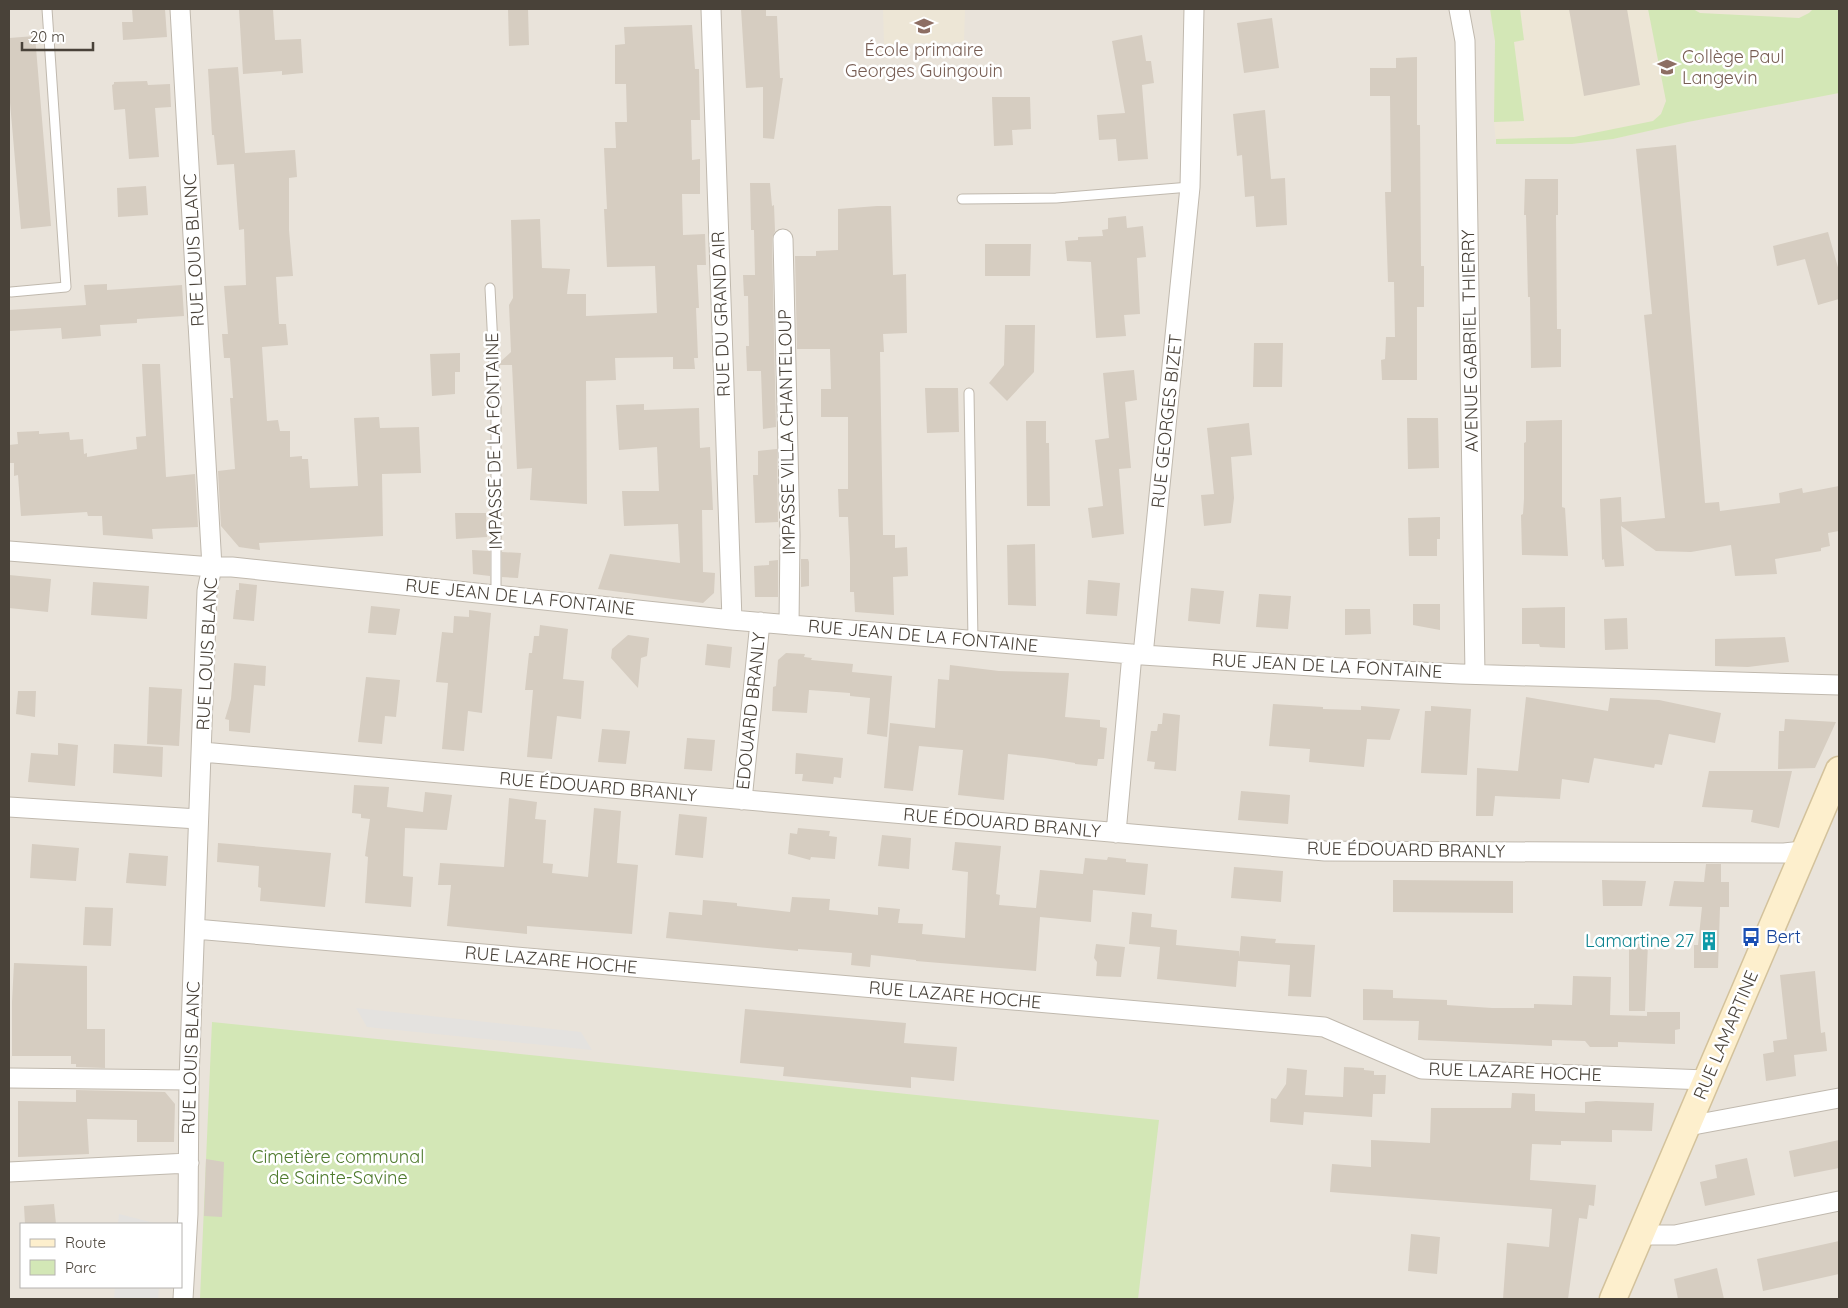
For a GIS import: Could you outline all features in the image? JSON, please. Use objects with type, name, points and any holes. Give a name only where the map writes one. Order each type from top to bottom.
[{"type":"street","name":"RUE LOUIS BLANC","points":[[180,9],[212,567],[207,591],[190,1080],[188,1224],[183,1299]]},
{"type":"street","name":"RUE DU GRAND AIR","points":[[711,9],[732,620]]},
{"type":"street","name":"RUE GEORGES BIZET","points":[[1138,654],[1190,187],[1194,9]]},
{"type":"street","name":"AVENUE GABRIEL THIERRY","points":[[1459,9],[1465,51],[1475,674]]},
{"type":"street","name":"IMPASSE VILLA CHANTELOUP","points":[[783,239],[790,535],[789,625]]},
{"type":"street","name":"RUE JEAN DE LA FONTAINE","points":[[9,551],[232,567],[732,620],[1138,654],[1342,668],[1475,674],[1839,685]]},
{"type":"street","name":"EDOUARD BRANLY","points":[[742,800],[760,622]]},
{"type":"street","points":[[1116,833],[1138,654]]},
{"type":"street","name":"RUE ÉDOUARD BRANLY","points":[[202,752],[1325,851],[1774,853],[1803,851]]},
{"type":"street","name":"RUE LAMARTINE","points":[[1613,1299],[1839,770]]},
{"type":"street","points":[[9,807],[198,819]]},
{"type":"street","name":"RUE LAZARE HOCHE","points":[[195,929],[1324,1027],[1422,1069],[1706,1080]]},
{"type":"street","points":[[9,1078],[190,1080]]},
{"type":"street","points":[[1688,1126],[1839,1098]]},
{"type":"street","points":[[9,1172],[189,1163]]},
{"type":"street","points":[[1641,1234],[1675,1234],[1839,1201]]},
{"type":"lane","points":[[11,292],[66,287],[47,9]]},
{"type":"lane","points":[[962,198],[1056,198],[1190,187]]},
{"type":"lane","name":"IMPASSE DE LA FONTAINE","points":[[490,288],[496,403],[496,595]]},
{"type":"lane","points":[[969,393],[973,640]]},
{"type":"shaded area","points":[[9,9],[1839,9],[1839,1299],[9,1299]]},
{"type":"shaded area","name":"École primaire Georges Guingouin","points":[[883,9],[965,9],[964,42],[884,44]]},
{"type":"shaded area","name":"Collège Paul Langevin","points":[[1490,9],[1839,9],[1839,93],[1688,122],[1613,139],[1572,144],[1496,144],[1494,122],[1495,41]]},
{"type":"shaded area","points":[[356,1008],[581,1032],[592,1050],[367,1027]]},
{"type":"shaded area","points":[[119,1214],[154,1223],[118,1223]]},
{"type":"shaded area","points":[[115,1288],[159,1288],[158,1299],[114,1299]]},
{"type":"green space","points":[[1490,9],[1520,9],[1524,40],[1514,42],[1524,121],[1494,122],[1495,41]]},
{"type":"green space","points":[[1648,9],[1693,9],[1700,13],[1799,18],[1813,9],[1839,9],[1839,93],[1688,122],[1613,139],[1572,144],[1496,144],[1496,139],[1574,137],[1653,121],[1661,114],[1666,101]]},
{"type":"green space","name":"Cimetière communal de Sainte-Savine","points":[[212,1022],[1159,1120],[1138,1299],[200,1299]]},
{"type":"building","points":[[132,9],[165,9],[167,37],[123,40],[122,22],[133,22]]},
{"type":"building","points":[[239,9],[273,9],[275,40],[301,39],[303,73],[282,75],[282,71],[243,74]]},
{"type":"building","points":[[508,9],[528,9],[529,45],[509,46]]},
{"type":"building","points":[[741,9],[766,9],[766,16],[777,16],[780,78],[783,78],[774,139],[763,138],[763,87],[746,88]]},
{"type":"building","points":[[1569,9],[1627,9],[1640,85],[1584,96]]},
{"type":"building","points":[[1272,18],[1279,68],[1244,73],[1237,23]]},
{"type":"building","points":[[692,25],[695,69],[699,69],[700,120],[691,120],[692,160],[700,159],[700,194],[682,194],[683,235],[705,234],[706,265],[697,265],[699,308],[696,308],[698,358],[694,358],[695,369],[673,369],[673,357],[615,358],[616,380],[586,381],[587,504],[530,500],[532,468],[517,469],[512,365],[500,365],[500,362],[511,352],[509,305],[513,298],[511,220],[540,219],[542,268],[570,269],[567,294],[586,294],[586,316],[657,313],[655,266],[607,267],[604,209],[607,209],[604,148],[616,148],[615,122],[627,122],[626,84],[615,84],[615,45],[625,44],[624,27]]},
{"type":"building","points":[[1142,35],[1146,61],[1151,61],[1154,83],[1142,85],[1148,159],[1118,161],[1116,139],[1099,140],[1097,115],[1125,113],[1112,41]]},
{"type":"building","points":[[35,36],[51,226],[21,229],[9,91],[9,38]]},
{"type":"building","points":[[1417,57],[1417,125],[1420,125],[1421,266],[1424,266],[1424,307],[1417,307],[1417,380],[1382,380],[1381,360],[1385,359],[1386,337],[1395,337],[1394,282],[1388,282],[1385,192],[1391,192],[1390,96],[1370,96],[1370,68],[1396,68],[1396,58]]},
{"type":"building","points":[[238,67],[245,153],[295,150],[297,177],[289,178],[289,230],[293,276],[276,277],[279,324],[286,324],[288,345],[262,347],[267,421],[278,420],[280,431],[290,431],[290,457],[302,456],[302,459],[308,459],[310,488],[358,486],[354,418],[379,417],[380,428],[419,427],[421,473],[382,474],[383,536],[259,543],[260,550],[239,547],[221,526],[218,471],[235,469],[230,398],[233,398],[230,358],[224,358],[222,334],[228,334],[224,286],[246,285],[244,229],[239,230],[234,164],[217,165],[214,135],[212,135],[208,69]]},
{"type":"building","points":[[147,81],[148,85],[170,84],[171,107],[155,108],[159,157],[129,159],[125,109],[114,110],[112,85],[114,82]]},
{"type":"building","points":[[992,97],[1030,97],[1031,129],[1012,130],[1013,145],[994,146]]},
{"type":"building","points":[[1265,110],[1271,179],[1285,178],[1287,225],[1256,227],[1254,196],[1245,197],[1242,155],[1237,156],[1233,114]]},
{"type":"building","points":[[1676,145],[1705,503],[1719,502],[1720,511],[1780,503],[1779,493],[1802,488],[1803,493],[1839,486],[1839,531],[1828,533],[1830,546],[1821,548],[1821,551],[1775,559],[1777,574],[1735,576],[1731,545],[1691,552],[1656,551],[1621,526],[1624,566],[1605,567],[1604,559],[1602,560],[1600,499],[1621,497],[1622,522],[1665,518],[1644,315],[1652,314],[1636,149]]},
{"type":"building","points":[[1525,179],[1558,179],[1558,215],[1556,215],[1557,329],[1561,329],[1561,367],[1531,368],[1530,297],[1528,297],[1526,215],[1524,215]]},
{"type":"building","points":[[750,183],[770,183],[772,206],[774,205],[775,231],[772,239],[776,427],[763,429],[761,371],[747,371],[746,346],[749,346],[748,296],[744,296],[743,275],[755,275],[754,230],[751,230]]},
{"type":"building","points":[[146,186],[148,215],[118,217],[117,188]]},
{"type":"building","points":[[891,206],[893,275],[906,274],[907,333],[883,334],[884,352],[880,352],[883,535],[895,535],[895,548],[907,547],[908,576],[893,577],[894,615],[855,612],[854,592],[850,592],[848,517],[839,517],[838,489],[848,489],[848,417],[821,417],[821,389],[831,389],[830,349],[797,349],[795,256],[816,256],[816,251],[838,250],[838,209]]},
{"type":"building","points":[[1126,216],[1127,228],[1143,226],[1146,257],[1137,258],[1140,314],[1124,315],[1126,336],[1096,338],[1091,262],[1067,261],[1065,241],[1078,240],[1078,237],[1103,236],[1102,230],[1108,229],[1108,218]]},
{"type":"building","points":[[1828,232],[1839,271],[1839,299],[1818,305],[1805,259],[1777,266],[1773,246]]},
{"type":"building","points":[[985,244],[1031,244],[1030,276],[985,276]]},
{"type":"building","points":[[107,284],[107,290],[182,285],[184,316],[137,319],[137,323],[100,325],[101,336],[62,339],[61,328],[9,331],[9,310],[86,305],[84,285]]},
{"type":"building","points":[[1005,325],[1035,325],[1034,372],[1007,401],[989,383],[1004,365]]},
{"type":"building","points":[[1254,343],[1283,343],[1282,387],[1253,387]]},
{"type":"building","points":[[460,353],[460,372],[455,372],[455,394],[432,396],[430,354]]},
{"type":"building","points":[[142,364],[160,364],[166,477],[195,474],[198,527],[152,529],[153,539],[103,535],[102,516],[88,516],[87,512],[21,516],[18,475],[14,476],[14,463],[9,463],[9,445],[18,444],[17,432],[39,431],[39,434],[69,432],[70,440],[83,439],[84,454],[87,453],[87,457],[137,449],[136,437],[146,436]]},
{"type":"building","points":[[1134,370],[1137,400],[1125,402],[1131,468],[1119,469],[1124,534],[1092,538],[1088,508],[1103,506],[1095,440],[1109,438],[1103,373]]},
{"type":"building","points":[[925,388],[958,388],[959,432],[927,433]]},
{"type":"building","points":[[644,404],[644,410],[699,408],[700,448],[710,447],[713,510],[702,510],[703,572],[715,573],[714,593],[703,603],[598,589],[610,554],[680,563],[678,524],[624,526],[622,491],[659,491],[657,447],[619,450],[616,405]]},
{"type":"building","points":[[1407,418],[1438,418],[1439,468],[1408,469]]},
{"type":"building","points":[[1562,420],[1562,507],[1565,508],[1568,556],[1522,555],[1521,515],[1523,514],[1524,499],[1526,421]]},
{"type":"building","points":[[1026,421],[1046,421],[1046,443],[1049,443],[1050,506],[1027,506]]},
{"type":"building","points":[[1249,423],[1252,455],[1231,457],[1234,498],[1231,523],[1204,526],[1201,495],[1214,494],[1207,428]]},
{"type":"building","points":[[777,449],[778,522],[755,523],[753,475],[758,475],[758,451]]},
{"type":"building","points":[[455,513],[486,513],[487,537],[456,539]]},
{"type":"building","points":[[1440,517],[1440,539],[1437,539],[1437,556],[1409,556],[1408,518]]},
{"type":"building","points":[[1035,544],[1036,606],[1008,605],[1007,545]]},
{"type":"building","points":[[472,550],[490,551],[490,576],[473,574]]},
{"type":"building","points":[[502,552],[521,553],[518,578],[502,577]]},
{"type":"building","points":[[801,559],[808,559],[809,562],[809,586],[801,587]]},
{"type":"building","points":[[778,560],[778,597],[755,597],[754,566],[769,565],[769,561]]},
{"type":"building","points":[[9,575],[51,579],[48,612],[9,608]]},
{"type":"building","points":[[1088,580],[1120,583],[1117,616],[1086,614]]},
{"type":"building","points":[[93,582],[149,586],[147,619],[91,615]]},
{"type":"building","points":[[239,583],[257,585],[254,621],[233,619],[236,590],[239,590]]},
{"type":"building","points":[[1191,588],[1224,591],[1220,624],[1188,621]]},
{"type":"building","points":[[1259,594],[1291,596],[1288,629],[1256,627]]},
{"type":"building","points":[[1413,604],[1440,604],[1440,630],[1413,625]]},
{"type":"building","points":[[371,606],[400,609],[396,635],[368,633]]},
{"type":"building","points":[[1565,607],[1565,648],[1540,647],[1539,644],[1522,644],[1522,608]]},
{"type":"building","points":[[1345,609],[1370,609],[1371,634],[1345,635]]},
{"type":"building","points":[[469,610],[491,613],[482,713],[468,711],[464,751],[442,749],[448,683],[436,682],[442,632],[453,633],[454,616],[469,617]]},
{"type":"building","points":[[1627,618],[1628,649],[1605,650],[1604,619]]},
{"type":"building","points":[[540,625],[568,629],[563,679],[584,681],[581,719],[557,716],[552,759],[527,757],[533,690],[525,690],[529,653],[532,653],[534,636],[539,636]]},
{"type":"building","points":[[628,635],[649,638],[647,656],[641,658],[638,688],[611,658],[612,649]]},
{"type":"building","points":[[1785,637],[1789,662],[1748,667],[1715,666],[1715,639]]},
{"type":"building","points":[[707,644],[732,647],[730,668],[705,665]]},
{"type":"building","points":[[786,653],[805,654],[804,657],[812,658],[811,660],[853,664],[852,672],[892,676],[887,737],[867,734],[870,698],[850,696],[850,693],[809,690],[807,713],[772,711],[773,687],[776,686],[778,660]]},
{"type":"building","points":[[234,663],[266,666],[265,686],[254,685],[250,733],[229,731],[229,720],[225,719],[231,699]]},
{"type":"building","points":[[950,665],[999,671],[1069,673],[1065,717],[1100,720],[1100,727],[1107,728],[1104,759],[1098,759],[1097,766],[1008,754],[1004,800],[958,795],[963,750],[919,746],[913,791],[884,788],[890,723],[935,728],[938,679],[949,680]]},
{"type":"building","points":[[366,677],[400,680],[396,717],[385,716],[382,744],[358,742]]},
{"type":"building","points":[[149,687],[182,689],[179,746],[147,744]]},
{"type":"building","points":[[18,691],[36,691],[35,717],[16,714]]},
{"type":"building","points":[[1526,697],[1608,711],[1610,698],[1659,700],[1721,713],[1715,743],[1669,734],[1662,765],[1655,764],[1654,768],[1594,758],[1589,783],[1562,779],[1560,799],[1495,796],[1493,816],[1476,816],[1477,768],[1518,771]]},
{"type":"building","points":[[1273,704],[1323,707],[1323,709],[1361,710],[1361,706],[1400,709],[1390,740],[1367,739],[1364,767],[1309,762],[1310,749],[1269,746]]},
{"type":"building","points":[[1431,706],[1471,709],[1467,775],[1421,773],[1425,711],[1431,711]]},
{"type":"building","points":[[1163,713],[1180,715],[1176,771],[1154,769],[1155,762],[1147,761],[1151,731],[1157,731],[1158,724],[1162,724]]},
{"type":"building","points":[[1785,719],[1836,722],[1815,768],[1778,769],[1779,731],[1784,731]]},
{"type":"building","points":[[602,729],[630,731],[626,764],[598,762]]},
{"type":"building","points":[[687,738],[715,740],[712,771],[684,769]]},
{"type":"building","points":[[58,743],[78,745],[75,786],[28,782],[31,753],[58,755]]},
{"type":"building","points":[[114,744],[163,747],[162,777],[113,773]]},
{"type":"building","points":[[796,753],[843,758],[841,778],[834,777],[833,784],[802,781],[803,774],[795,774]]},
{"type":"building","points":[[1709,771],[1792,771],[1779,828],[1751,822],[1753,810],[1702,807]]},
{"type":"building","points":[[354,785],[389,787],[387,807],[423,812],[425,792],[452,795],[447,830],[405,828],[403,876],[413,877],[411,907],[365,903],[368,857],[365,856],[370,819],[361,818],[361,814],[352,813]]},
{"type":"building","points":[[1241,791],[1290,795],[1288,824],[1238,820]]},
{"type":"building","points":[[509,798],[537,802],[535,819],[546,820],[543,863],[553,864],[552,873],[588,877],[594,808],[621,811],[617,863],[638,865],[632,934],[527,926],[527,934],[447,926],[451,885],[438,885],[440,863],[504,867]]},
{"type":"building","points":[[679,814],[707,817],[703,858],[675,855]]},
{"type":"building","points":[[798,828],[830,831],[829,836],[837,837],[835,859],[811,857],[810,860],[788,854],[790,833],[797,834]]},
{"type":"building","points":[[882,835],[911,838],[909,869],[878,866]]},
{"type":"building","points":[[955,842],[1001,846],[996,894],[1000,895],[999,905],[1036,908],[1040,870],[1083,874],[1085,858],[1107,860],[1108,857],[1126,859],[1126,862],[1148,864],[1145,895],[1093,890],[1091,922],[1040,917],[1036,971],[916,961],[871,955],[870,967],[851,965],[852,953],[798,949],[798,951],[666,938],[669,912],[702,915],[703,900],[737,903],[737,906],[790,912],[792,897],[830,899],[829,910],[878,915],[878,907],[900,909],[898,923],[923,924],[922,934],[965,938],[968,872],[952,870]]},
{"type":"building","points":[[218,843],[331,853],[325,907],[260,901],[261,888],[258,887],[259,866],[217,862]]},
{"type":"building","points":[[32,844],[79,848],[76,881],[30,878]]},
{"type":"building","points":[[129,853],[168,856],[166,886],[126,883]]},
{"type":"building","points":[[1706,864],[1721,864],[1721,882],[1729,882],[1729,907],[1720,907],[1718,968],[1694,968],[1694,945],[1698,945],[1702,907],[1669,906],[1674,881],[1704,882]]},
{"type":"building","points":[[1234,867],[1283,871],[1281,902],[1231,898]]},
{"type":"building","points":[[1393,880],[1513,881],[1513,913],[1393,912]]},
{"type":"building","points":[[1602,880],[1646,881],[1642,906],[1603,906]]},
{"type":"building","points":[[85,907],[113,908],[111,946],[83,945]]},
{"type":"building","points":[[1132,912],[1152,914],[1151,927],[1177,930],[1176,945],[1239,951],[1239,958],[1241,936],[1276,939],[1275,943],[1315,945],[1311,997],[1288,996],[1290,965],[1238,961],[1236,987],[1157,979],[1160,947],[1129,944]]},
{"type":"building","points":[[1096,944],[1125,947],[1121,977],[1096,976],[1097,962],[1094,958]]},
{"type":"building","points":[[1629,944],[1648,944],[1645,1011],[1629,1011]]},
{"type":"building","points":[[14,963],[87,966],[87,1029],[105,1029],[105,1068],[76,1067],[76,1064],[71,1064],[71,1056],[12,1056]]},
{"type":"building","points":[[1815,971],[1821,1033],[1825,1032],[1827,1051],[1794,1055],[1796,1076],[1766,1081],[1763,1054],[1774,1052],[1773,1041],[1787,1039],[1780,975]]},
{"type":"building","points":[[1573,976],[1611,977],[1610,1015],[1647,1016],[1647,1012],[1680,1012],[1680,1029],[1675,1030],[1675,1044],[1618,1042],[1618,1047],[1590,1047],[1585,1041],[1552,1040],[1552,1046],[1418,1040],[1419,1021],[1363,1020],[1363,989],[1393,990],[1393,998],[1447,1000],[1447,1005],[1534,1008],[1534,1004],[1572,1005]]},
{"type":"building","points":[[745,1009],[906,1023],[904,1043],[957,1047],[954,1081],[911,1077],[911,1088],[783,1076],[784,1067],[740,1063]]},
{"type":"building","points":[[1344,1067],[1364,1068],[1364,1070],[1374,1071],[1374,1075],[1386,1075],[1385,1094],[1373,1094],[1372,1117],[1304,1112],[1303,1125],[1270,1122],[1271,1098],[1276,1099],[1286,1084],[1287,1068],[1307,1070],[1305,1095],[1343,1097]]},
{"type":"building","points":[[76,1090],[165,1092],[175,1104],[174,1142],[137,1142],[137,1120],[87,1119],[89,1154],[18,1157],[18,1101],[76,1102]]},
{"type":"building","points":[[1512,1093],[1535,1094],[1535,1111],[1585,1113],[1585,1102],[1596,1101],[1654,1103],[1652,1131],[1612,1130],[1612,1142],[1561,1141],[1561,1145],[1532,1144],[1530,1180],[1596,1185],[1594,1206],[1589,1205],[1587,1219],[1579,1218],[1568,1299],[1503,1299],[1507,1243],[1549,1247],[1552,1209],[1330,1192],[1332,1164],[1371,1167],[1371,1140],[1430,1143],[1431,1108],[1511,1108]]},
{"type":"building","points":[[1839,1140],[1839,1168],[1794,1177],[1789,1151]]},
{"type":"building","points":[[1747,1158],[1755,1195],[1705,1206],[1700,1182],[1717,1178],[1715,1165]]},
{"type":"building","points":[[206,1159],[224,1162],[222,1217],[204,1216]]},
{"type":"building","points":[[54,1204],[56,1223],[25,1223],[24,1206]]},
{"type":"building","points":[[1411,1234],[1440,1237],[1437,1274],[1408,1271]]},
{"type":"building","points":[[1839,1241],[1839,1274],[1763,1291],[1757,1259]]},
{"type":"building","points":[[1717,1268],[1724,1299],[1678,1299],[1674,1279]]},
{"type":"place","name":"École primaire Georges Guingouin","points":[[924,26]]},
{"type":"place","name":"Collège Paul Langevin","points":[[1667,67]]},
{"type":"place","name":"Bert","points":[[1751,937]]},
{"type":"place","name":"Lamartine 27","points":[[1709,941]]}]
